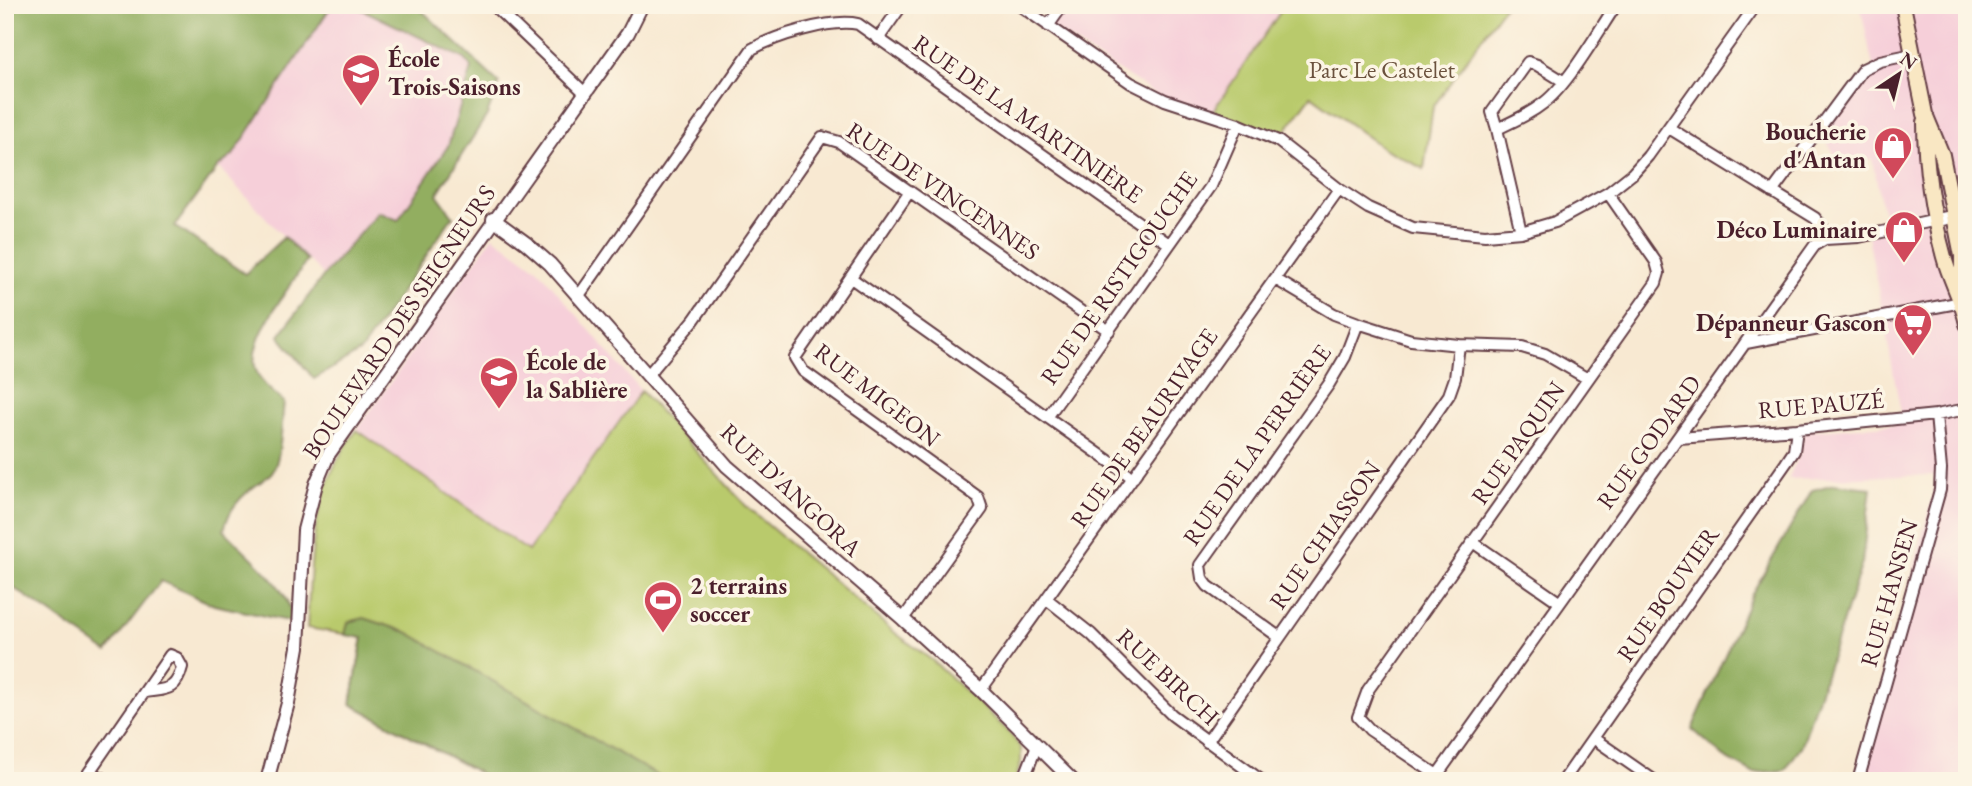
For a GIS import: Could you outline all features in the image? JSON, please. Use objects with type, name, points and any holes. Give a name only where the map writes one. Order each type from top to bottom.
[{"type":"main road","points":[[1903,5],[1925,114],[1942,155],[1961,215],[1962,302]]},
{"type":"main road","points":[[1925,114],[1925,158],[1944,259],[1962,302],[1967,324]]},
{"type":"street","points":[[493,5],[585,93]]},
{"type":"street","name":"BOULEVARD DES SEIGNEURS","points":[[267,781],[288,703],[298,647],[304,530],[316,484],[328,455],[493,219],[628,33],[642,5]]},
{"type":"street","points":[[878,39],[902,5]]},
{"type":"street","points":[[1019,5],[1131,83],[1165,100],[1238,124],[1278,141],[1368,208],[1413,228],[1485,235],[1521,232],[1555,222],[1608,193],[1632,174],[1669,128],[1756,5]]},
{"type":"street","points":[[1048,26],[1062,5]]},
{"type":"street","points":[[1497,129],[1524,117],[1546,101],[1616,5]]},
{"type":"street","name":"RUE DE LA MARTINIÈRE","points":[[578,297],[752,49],[769,39],[845,21],[858,24],[1169,244]]},
{"type":"street","points":[[1772,192],[1863,69],[1880,61],[1913,54]]},
{"type":"street","points":[[1521,232],[1492,112],[1528,62],[1563,81]]},
{"type":"street","name":"RUE DE RISTIGOUCHE","points":[[1048,416],[1211,186],[1238,124]]},
{"type":"street","points":[[1669,128],[1815,218],[1822,226],[1825,239],[1859,237],[1961,215]]},
{"type":"street","name":"RUE DE VINCENNES","points":[[648,375],[694,320],[822,137],[839,142],[1110,331]]},
{"type":"street","name":"RUE DE BEAURIVAGE","points":[[981,690],[1048,600],[1339,189]]},
{"type":"street","name":"RUE MIGEON","points":[[903,619],[982,509],[978,497],[803,371],[795,358],[910,191]]},
{"type":"street","name":"RUE PAQUIN","points":[[1435,778],[1370,730],[1358,717],[1368,690],[1656,283],[1656,262],[1608,193]]},
{"type":"street","name":"RUE D'ANGORA","points":[[493,219],[550,264],[734,472],[981,690],[1073,781]]},
{"type":"street","name":"RUE GODARD","points":[[1435,778],[1815,245],[1825,239]]},
{"type":"street","points":[[851,278],[1133,478]]},
{"type":"street","points":[[1275,279],[1334,314],[1357,323],[1411,340],[1522,347],[1545,354],[1588,379]]},
{"type":"street","points":[[1746,343],[1962,302]]},
{"type":"street","name":"RUE DE LA PERRIÈRE","points":[[1279,637],[1208,586],[1202,578],[1200,565],[1329,384],[1345,357],[1357,323]]},
{"type":"street","name":"RUE CHIASSON","points":[[1207,742],[1449,396],[1455,378],[1459,345]]},
{"type":"street","name":"RUE PAUZÉ","points":[[1679,438],[1797,429],[1936,415],[1967,409]]},
{"type":"street","name":"RUE HANSEN","points":[[1858,781],[1940,490],[1941,469],[1936,415]]},
{"type":"street","name":"RUE BOUVIER","points":[[1563,781],[1794,451],[1797,429]]},
{"type":"street","points":[[1474,543],[1559,602]]},
{"type":"street","name":"RUE BIRCH","points":[[1048,600],[1091,634],[1171,715],[1262,781]]},
{"type":"street","points":[[109,781],[86,777],[145,692]]},
{"type":"street","points":[[1593,738],[1655,781]]},
{"type":"street","points":[[1023,781],[1037,745]]},
{"type":"shaded area","name":"École Trois-Saisons","points":[[332,5],[353,5],[465,59],[472,67],[448,146],[398,220],[378,212],[324,275],[218,167]]},
{"type":"shaded area","points":[[1062,5],[1285,5],[1210,115],[1165,100],[1048,26]]},
{"type":"shaded area","points":[[1860,5],[1967,5],[1967,781],[1860,781],[1933,493],[1935,475],[1788,479],[1800,453],[1804,431],[1903,424],[1866,225],[1885,221],[1872,159],[1840,164],[1822,133],[1863,74],[1874,71]]},
{"type":"shaded area","name":"École de la Sablière","points":[[493,236],[538,269],[641,391],[528,551],[357,430]]},
{"type":"green space","points":[[5,5],[332,5],[233,155],[218,167],[175,226],[245,274],[284,237],[307,260],[263,329],[254,358],[261,380],[284,402],[281,439],[275,467],[237,503],[224,530],[276,584],[285,597],[292,622],[214,605],[161,581],[107,652],[5,582]]},
{"type":"green space","points":[[353,5],[416,5],[499,83],[487,115],[437,194],[453,216],[361,351],[314,379],[279,336],[324,275],[378,212],[398,220],[448,146],[472,68],[465,59]]},
{"type":"green space","name":"Parc Le Castelet","points":[[1285,5],[1505,5],[1433,107],[1424,169],[1383,148],[1311,96],[1278,141],[1210,115]]},
{"type":"green space","points":[[641,391],[748,508],[894,632],[933,661],[1007,730],[1021,748],[1021,762],[1015,781],[494,781],[351,704],[363,637],[307,628],[313,549],[322,500],[330,476],[357,430],[528,551]]},
{"type":"green space","points":[[1834,484],[1871,488],[1862,563],[1802,745],[1785,770],[1753,773],[1724,757],[1692,729],[1753,592],[1812,490]]},
{"type":"green space","points":[[364,618],[407,632],[667,781],[494,781],[351,704],[363,638],[345,635],[348,622]]},
{"type":"place","name":"École Trois-Saisons","points":[[361,107]]},
{"type":"place","name":"Boucherie d'Antan","points":[[1893,180]]},
{"type":"place","name":"Déco Luminaire","points":[[1904,264]]},
{"type":"place","name":"Dépanneur Gascon","points":[[1913,357]]},
{"type":"place","name":"École de la Sablière","points":[[499,410]]},
{"type":"place","name":"2 terrains soccer","points":[[663,634]]}]
